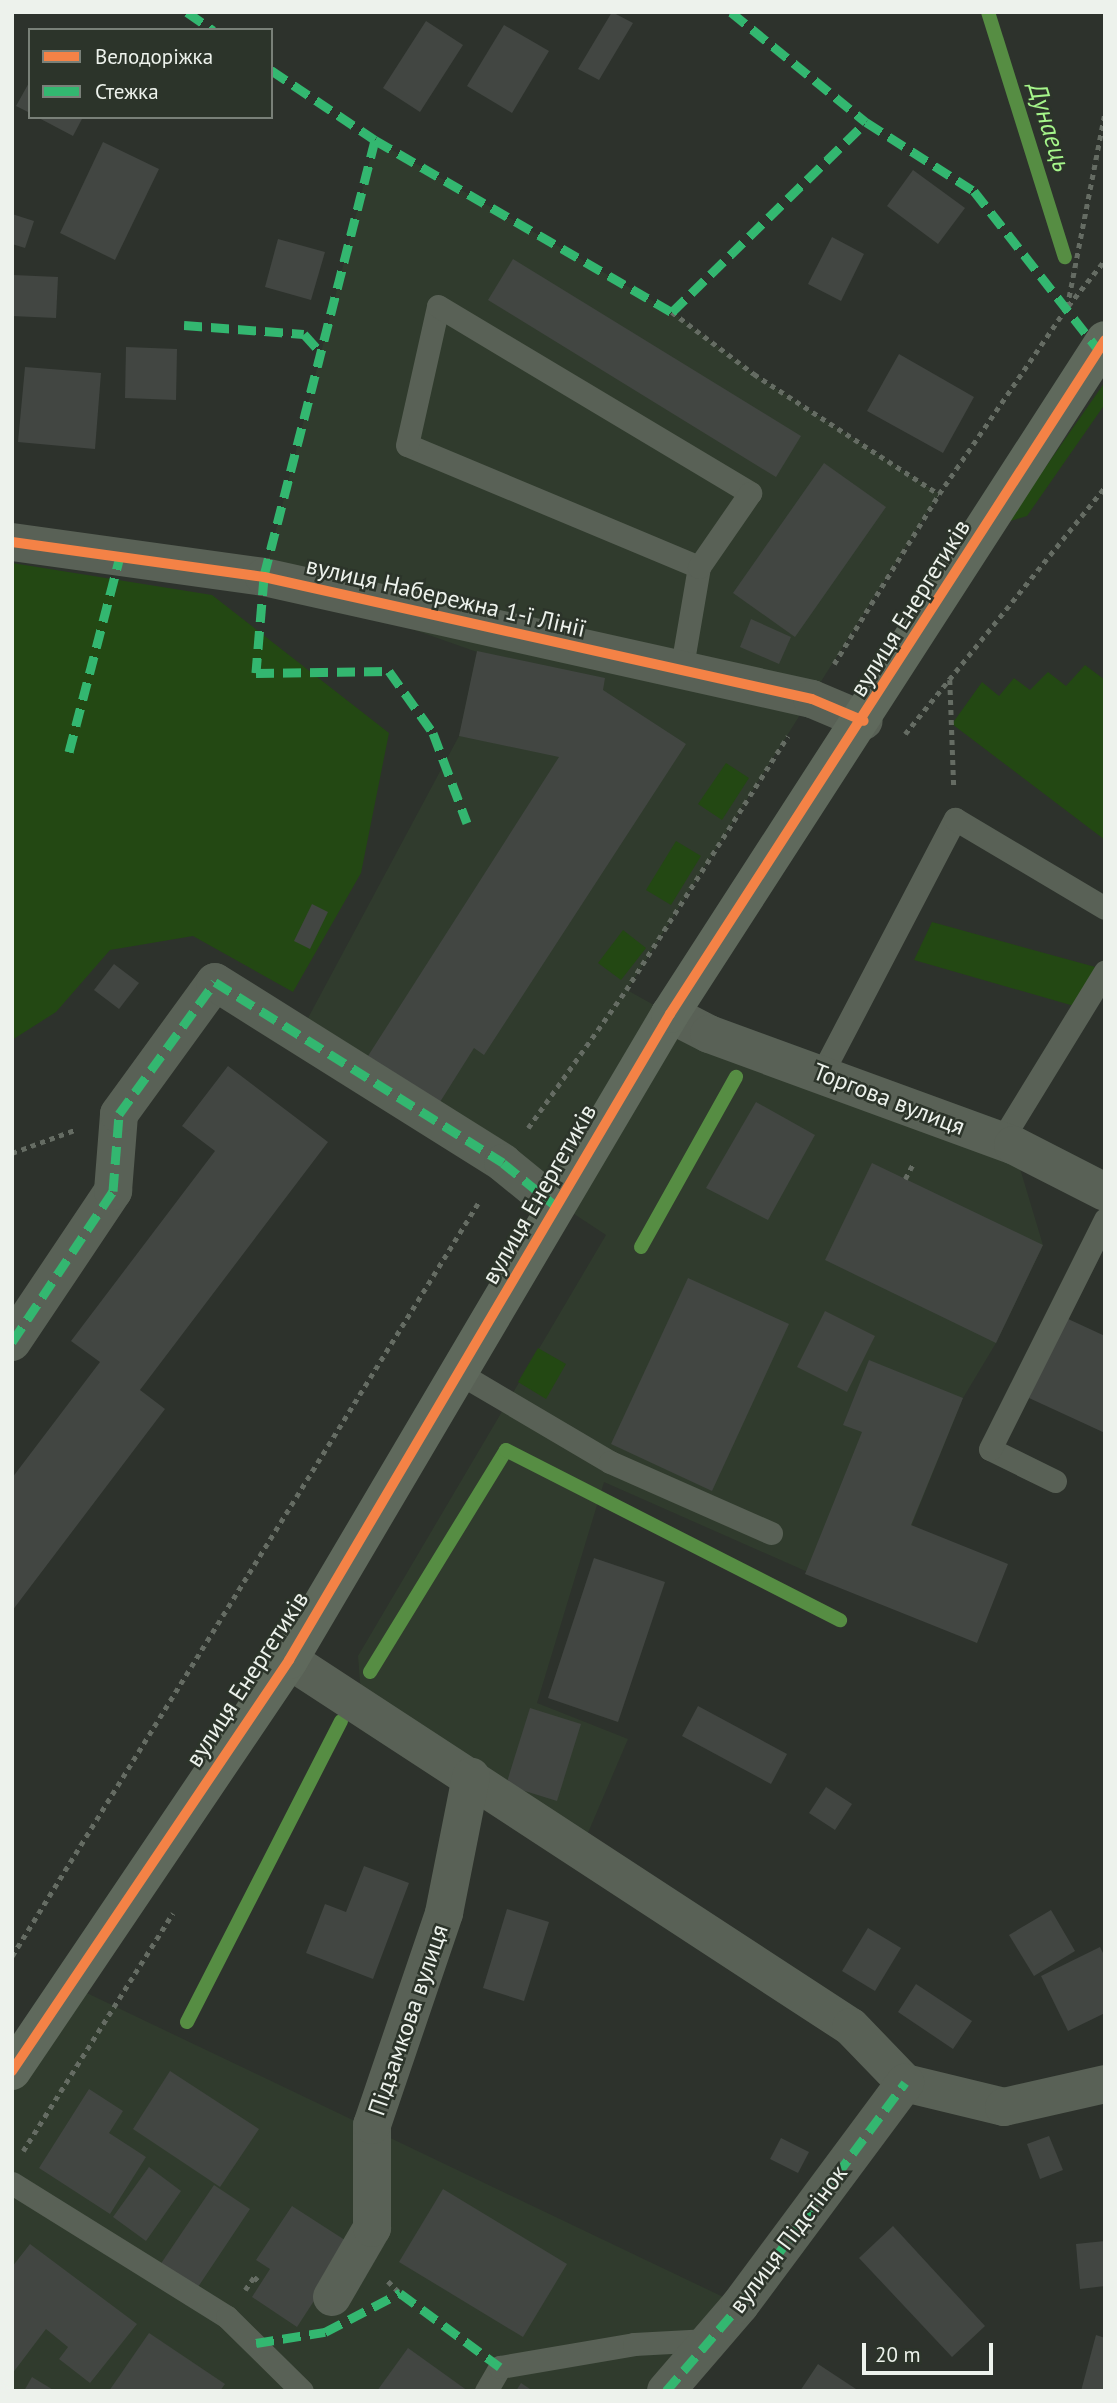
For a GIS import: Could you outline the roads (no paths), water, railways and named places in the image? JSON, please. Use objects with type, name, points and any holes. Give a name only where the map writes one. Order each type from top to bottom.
[{"type":"main road","name":"вулиця Енергетиків","points":[[12,2071],[289,1660],[670,1014],[864,721],[1105,340]]},
{"type":"street","name":"вулиця Набережна 1-ї Лінії","points":[[12,542],[264,577],[681,672],[812,699],[864,721]]},
{"type":"street","points":[[12,1342],[113,1191],[119,1114],[215,982],[503,1163],[556,1206]]},
{"type":"street","name":"Торгова вулиця","points":[[670,1014],[709,1034],[822,1073],[1001,1141],[1105,1192]]},
{"type":"street","points":[[289,1660],[851,2027],[905,2083],[1004,2106],[1105,2084]]},
{"type":"street","name":"Підзамкова вулиця","points":[[332,2297],[372,2228],[372,2125],[444,1913],[471,1777]]},
{"type":"street","name":"вулиця Підстінок","points":[[666,2391],[740,2305],[905,2083]]},
{"type":"lane","points":[[681,672],[699,567],[750,493],[438,306],[407,445],[699,567]]},
{"type":"lane","points":[[822,1073],[955,819],[1105,908]]},
{"type":"lane","points":[[1001,1141],[1105,971]]},
{"type":"lane","points":[[1055,1481],[990,1449],[1105,1219]]},
{"type":"lane","points":[[459,1373],[610,1462],[771,1533]]},
{"type":"lane","points":[[12,2183],[227,2317],[302,2391]]},
{"type":"lane","points":[[486,2391],[500,2367],[634,2344],[708,2340]]},
{"type":"waterway","name":"Дунаець","points":[[988,12],[1065,257]]},
{"type":"waterway","points":[[641,1247],[736,1077]]},
{"type":"waterway","points":[[370,1672],[506,1450],[840,1620]]},
{"type":"waterway","points":[[187,2022],[341,1721]]}]
